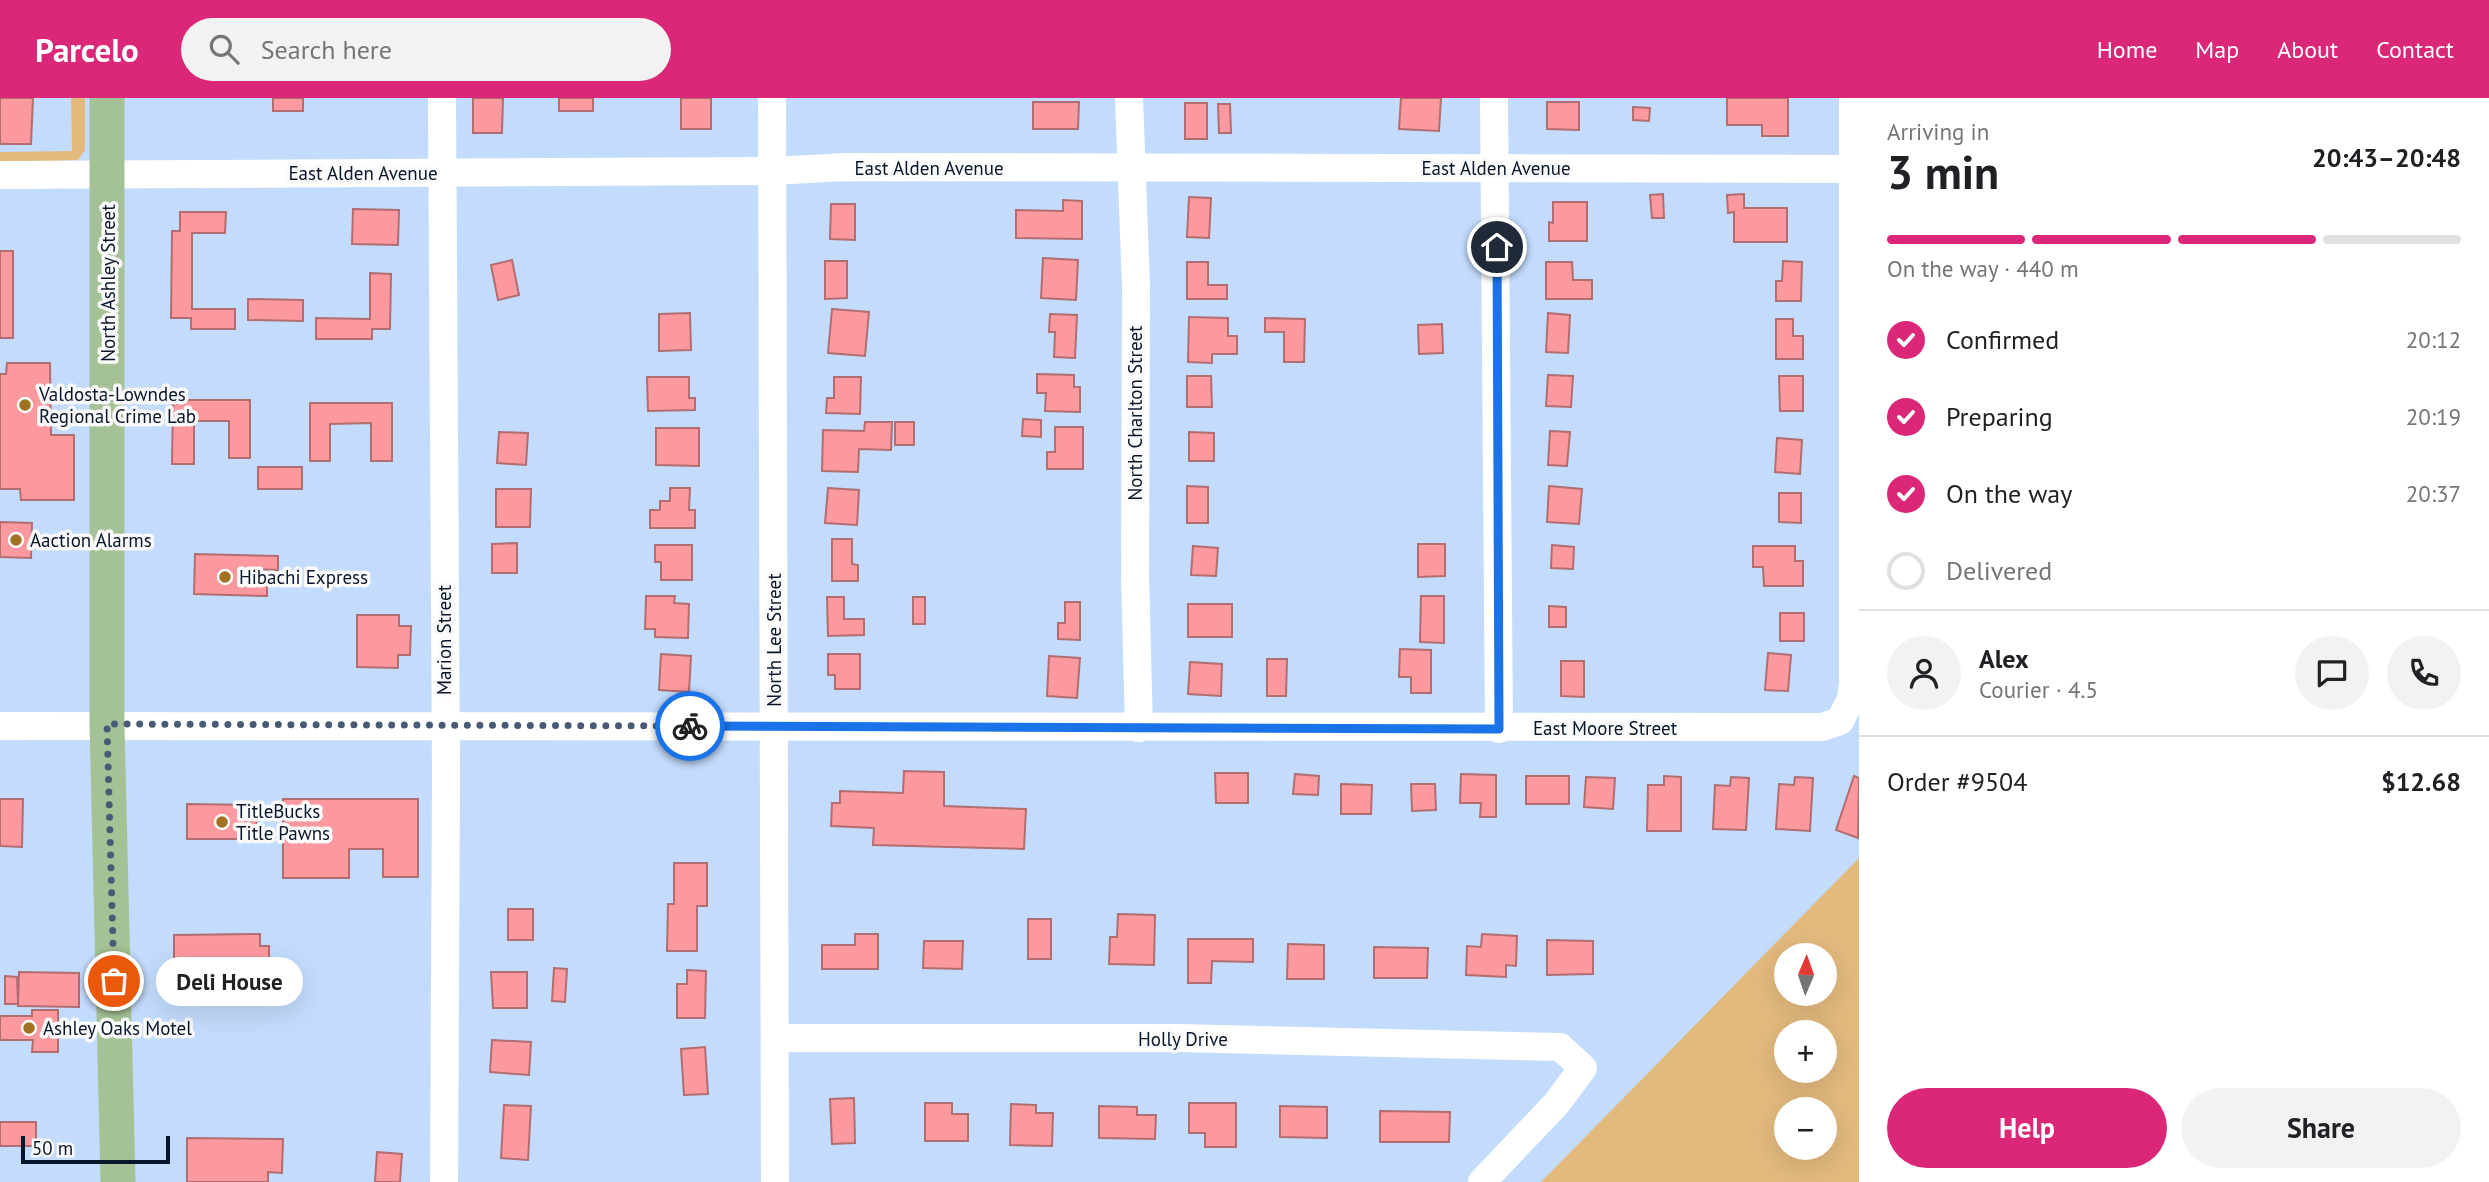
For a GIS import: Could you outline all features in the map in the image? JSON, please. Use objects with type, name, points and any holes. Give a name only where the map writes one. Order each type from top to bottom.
[{"type":"main road","name":"North Ashley Street","points":[[107,98],[107,724],[118,1182]]},
{"type":"street","name":"Marion Street","points":[[442,98],[443,1182]]},
{"type":"street","name":"North Lee Street","points":[[772,98],[775,1182]]},
{"type":"street","name":"North Charlton Street","points":[[1129,98],[1136,287],[1135,575],[1139,728]]},
{"type":"street","points":[[1494,98],[1499,729]]},
{"type":"street","points":[[1853,98],[1856,169]]},
{"type":"street","name":"East Alden Avenue","points":[[0,175],[773,171],[845,167],[1856,169]]},
{"type":"street","name":"East Moore Street","points":[[0,726],[775,725],[1499,729],[1822,727],[1840,721],[1851,699],[1856,169]]},
{"type":"street","name":"Holly Drive","points":[[775,1038],[1179,1038],[1530,1044],[1560,1047],[1583,1068],[1556,1104],[1482,1182]]},
{"type":"shaded area","points":[[71,98],[85,98],[85,150],[78,160],[0,163],[0,152],[72,151]]},
{"type":"shaded area","points":[[1859,858],[1859,1182],[1541,1182],[1774,945],[1774,1006],[1838,1006],[1838,943],[1776,943]]},
{"type":"building","points":[[0,98],[33,98],[31,144],[0,144]]},
{"type":"building","points":[[273,98],[303,98],[303,111],[273,111]]},
{"type":"building","points":[[473,98],[503,98],[502,133],[473,133]]},
{"type":"building","points":[[559,98],[593,98],[593,111],[559,111]]},
{"type":"building","points":[[681,98],[711,98],[711,129],[681,129]]},
{"type":"building","points":[[1401,98],[1441,98],[1439,131],[1399,129]]},
{"type":"building","points":[[1727,98],[1788,98],[1788,136],[1762,136],[1762,125],[1727,125]]},
{"type":"building","points":[[1033,102],[1079,102],[1078,129],[1033,129]]},
{"type":"building","points":[[1547,102],[1579,102],[1579,130],[1547,129]]},
{"type":"building","points":[[1185,103],[1207,103],[1207,139],[1185,139]]},
{"type":"building","points":[[1218,104],[1230,104],[1231,133],[1219,133]]},
{"type":"building","points":[[1633,107],[1650,108],[1649,121],[1633,120]]},
{"type":"building","points":[[1663,194],[1664,218],[1652,218],[1650,195]]},
{"type":"building","points":[[1744,194],[1744,208],[1787,208],[1787,242],[1734,242],[1734,212],[1728,213],[1727,195]]},
{"type":"building","points":[[1189,197],[1211,198],[1209,238],[1187,237]]},
{"type":"building","points":[[1063,200],[1082,201],[1082,239],[1016,238],[1016,210],[1063,211]]},
{"type":"building","points":[[1553,202],[1587,202],[1587,241],[1549,241],[1549,222],[1553,223]]},
{"type":"building","points":[[831,204],[855,204],[855,240],[830,239]]},
{"type":"building","points":[[353,209],[399,210],[398,245],[352,244]]},
{"type":"building","points":[[180,212],[226,212],[225,233],[192,233],[192,309],[235,309],[235,329],[191,329],[191,318],[171,318],[172,231],[180,231]]},
{"type":"building","points":[[0,251],[13,251],[13,338],[0,338]]},
{"type":"building","points":[[1043,258],[1078,260],[1076,300],[1041,298]]},
{"type":"building","points":[[512,260],[519,295],[498,300],[491,265]]},
{"type":"building","points":[[825,261],[847,261],[847,298],[825,299]]},
{"type":"building","points":[[1783,261],[1802,262],[1801,301],[1776,301],[1776,281],[1782,281]]},
{"type":"building","points":[[1187,262],[1208,262],[1208,285],[1227,285],[1227,299],[1187,299]]},
{"type":"building","points":[[1546,262],[1572,262],[1573,280],[1592,280],[1592,299],[1546,299]]},
{"type":"building","points":[[370,273],[391,274],[390,329],[372,329],[372,339],[316,339],[316,318],[370,319]]},
{"type":"building","points":[[248,299],[303,300],[303,321],[248,320]]},
{"type":"building","points":[[832,309],[869,312],[865,356],[828,353]]},
{"type":"building","points":[[690,313],[691,350],[659,351],[659,314]]},
{"type":"building","points":[[1548,313],[1570,315],[1568,353],[1546,352]]},
{"type":"building","points":[[1050,314],[1077,315],[1075,358],[1054,357],[1055,332],[1049,332]]},
{"type":"building","points":[[1189,317],[1228,318],[1228,336],[1237,336],[1237,354],[1212,354],[1212,363],[1188,362]]},
{"type":"building","points":[[1265,318],[1305,319],[1304,362],[1284,362],[1284,332],[1265,332]]},
{"type":"building","points":[[1776,319],[1793,319],[1793,336],[1803,336],[1803,359],[1776,359]]},
{"type":"building","points":[[1442,324],[1443,353],[1419,354],[1418,325]]},
{"type":"building","name":"Valdosta-Lowndes Regional Crime Lab","points":[[7,363],[50,363],[51,435],[74,435],[74,500],[21,500],[20,489],[0,489],[0,374],[6,374]]},
{"type":"building","points":[[1037,374],[1074,375],[1074,387],[1080,387],[1080,412],[1045,411],[1046,393],[1037,393]]},
{"type":"building","points":[[1548,375],[1573,376],[1571,407],[1546,406]]},
{"type":"building","points":[[1187,376],[1211,376],[1212,407],[1187,407]]},
{"type":"building","points":[[1779,376],[1803,376],[1803,411],[1780,411]]},
{"type":"building","points":[[647,377],[689,377],[689,398],[695,398],[695,410],[648,411]]},
{"type":"building","points":[[834,377],[861,377],[860,414],[826,413],[827,398],[834,398]]},
{"type":"building","points":[[173,400],[250,400],[250,458],[229,458],[229,421],[194,421],[194,464],[172,464]]},
{"type":"building","points":[[310,403],[392,403],[392,461],[371,461],[371,423],[330,424],[330,461],[310,461]]},
{"type":"building","points":[[1023,419],[1041,420],[1041,437],[1022,436]]},
{"type":"building","points":[[865,422],[892,422],[891,450],[859,449],[858,472],[822,471],[823,430],[864,431]]},
{"type":"building","points":[[895,422],[914,422],[914,445],[895,445]]},
{"type":"building","points":[[1055,427],[1083,427],[1083,469],[1047,469],[1047,452],[1055,452]]},
{"type":"building","points":[[656,428],[699,428],[699,466],[656,465]]},
{"type":"building","points":[[1550,431],[1570,432],[1567,466],[1548,465]]},
{"type":"building","points":[[499,432],[528,433],[526,465],[497,463]]},
{"type":"building","points":[[1189,432],[1214,433],[1214,461],[1189,461]]},
{"type":"building","points":[[1777,438],[1802,440],[1800,474],[1775,472]]},
{"type":"building","points":[[258,467],[302,467],[302,489],[258,489]]},
{"type":"building","points":[[1187,486],[1208,487],[1208,523],[1187,523]]},
{"type":"building","points":[[1549,486],[1582,489],[1579,524],[1547,522]]},
{"type":"building","points":[[670,488],[690,488],[689,510],[695,510],[695,528],[650,528],[650,510],[660,510],[660,501],[670,501]]},
{"type":"building","points":[[828,488],[859,490],[857,525],[825,523]]},
{"type":"building","points":[[496,489],[531,489],[530,527],[496,527]]},
{"type":"building","points":[[1779,493],[1801,493],[1801,523],[1779,522]]},
{"type":"building","name":"Aaction Alarms","points":[[0,522],[32,523],[31,558],[0,557]]},
{"type":"building","points":[[832,539],[852,539],[852,564],[858,565],[858,581],[832,581]]},
{"type":"building","points":[[517,543],[517,573],[492,573],[492,544]]},
{"type":"building","points":[[1418,544],[1445,544],[1445,576],[1418,577]]},
{"type":"building","points":[[655,545],[692,545],[692,580],[661,580],[661,562],[655,562]]},
{"type":"building","points":[[1552,545],[1574,547],[1573,569],[1551,568]]},
{"type":"building","points":[[1193,546],[1218,548],[1216,576],[1191,575]]},
{"type":"building","points":[[1753,546],[1795,546],[1795,561],[1803,561],[1803,586],[1764,586],[1763,567],[1753,567]]},
{"type":"building","name":"Hibachi Express","points":[[195,554],[278,556],[278,570],[255,569],[255,585],[267,585],[267,596],[194,594]]},
{"type":"building","points":[[646,596],[675,596],[674,603],[689,604],[688,638],[655,637],[655,629],[645,629]]},
{"type":"building","points":[[1421,596],[1444,596],[1444,643],[1420,642]]},
{"type":"building","points":[[827,597],[844,597],[844,619],[864,619],[864,635],[828,636]]},
{"type":"building","points":[[913,597],[925,597],[925,624],[913,624]]},
{"type":"building","points":[[1065,602],[1080,602],[1080,640],[1058,639],[1058,623],[1065,623]]},
{"type":"building","points":[[1188,604],[1232,604],[1232,637],[1188,637]]},
{"type":"building","points":[[1549,606],[1566,607],[1566,627],[1549,627]]},
{"type":"building","points":[[1780,613],[1804,613],[1804,641],[1780,641]]},
{"type":"building","points":[[357,615],[399,615],[399,626],[411,626],[410,655],[398,655],[398,668],[357,667]]},
{"type":"building","points":[[1400,649],[1431,650],[1431,693],[1411,693],[1411,677],[1399,677]]},
{"type":"building","points":[[1768,653],[1791,655],[1788,691],[1765,690]]},
{"type":"building","points":[[661,654],[691,656],[689,692],[659,690]]},
{"type":"building","points":[[828,654],[860,654],[860,689],[835,689],[835,675],[828,675]]},
{"type":"building","points":[[1049,656],[1080,658],[1077,698],[1047,696]]},
{"type":"building","points":[[1267,659],[1287,659],[1286,696],[1267,696]]},
{"type":"building","points":[[1561,661],[1584,661],[1584,697],[1561,696]]},
{"type":"building","points":[[1190,662],[1222,664],[1221,696],[1188,694]]},
{"type":"building","points":[[904,771],[944,772],[944,806],[1026,809],[1024,849],[873,845],[874,828],[831,826],[832,803],[840,803],[840,791],[903,793]]},
{"type":"building","points":[[1215,773],[1248,773],[1248,803],[1216,803]]},
{"type":"building","points":[[1295,774],[1319,776],[1318,795],[1293,794]]},
{"type":"building","points":[[1461,774],[1496,775],[1496,817],[1480,817],[1481,803],[1460,803]]},
{"type":"building","points":[[1526,776],[1569,776],[1569,804],[1526,804]]},
{"type":"building","points":[[1664,776],[1681,777],[1681,831],[1647,831],[1648,785],[1664,785]]},
{"type":"building","points":[[1854,776],[1859,778],[1858,838],[1836,830]]},
{"type":"building","points":[[1586,777],[1615,778],[1613,809],[1584,807]]},
{"type":"building","points":[[1731,777],[1749,778],[1746,830],[1713,829],[1715,785],[1730,786]]},
{"type":"building","points":[[1795,777],[1813,778],[1810,831],[1776,829],[1779,784],[1794,785]]},
{"type":"building","points":[[1341,784],[1372,785],[1371,814],[1341,814]]},
{"type":"building","points":[[1411,784],[1435,784],[1436,810],[1412,811]]},
{"type":"building","points":[[0,799],[23,799],[22,847],[0,846]]},
{"type":"building","points":[[283,799],[418,799],[418,877],[383,877],[383,849],[349,849],[349,878],[283,878]]},
{"type":"building","name":"TitleBucks Title Pawns","points":[[187,804],[257,805],[256,839],[187,839]]},
{"type":"building","points":[[674,863],[707,863],[707,906],[697,906],[697,951],[667,951],[668,904],[674,904]]},
{"type":"building","points":[[508,909],[533,909],[533,940],[508,940]]},
{"type":"building","points":[[1118,914],[1155,915],[1154,965],[1109,964],[1110,937],[1117,937]]},
{"type":"building","points":[[1028,919],[1051,919],[1051,959],[1028,959]]},
{"type":"building","points":[[260,934],[260,946],[269,946],[269,963],[174,967],[174,935]]},
{"type":"building","points":[[855,934],[878,934],[878,969],[822,969],[822,945],[855,945]]},
{"type":"building","points":[[1482,934],[1517,936],[1516,966],[1506,965],[1506,977],[1466,975],[1467,946],[1481,947]]},
{"type":"building","points":[[1188,939],[1253,939],[1253,962],[1212,961],[1211,983],[1188,983]]},
{"type":"building","points":[[1547,940],[1593,941],[1593,974],[1547,975]]},
{"type":"building","points":[[924,941],[963,941],[962,969],[923,968]]},
{"type":"building","points":[[1288,944],[1324,945],[1324,979],[1287,979]]},
{"type":"building","points":[[1374,947],[1428,948],[1427,978],[1374,978]]},
{"type":"building","points":[[554,968],[567,969],[565,1002],[552,1001]]},
{"type":"building","points":[[687,970],[706,971],[705,1018],[677,1018],[677,984],[687,984]]},
{"type":"building","points":[[19,972],[79,973],[79,1007],[18,1006]]},
{"type":"building","points":[[491,972],[527,972],[527,1008],[493,1008]]},
{"type":"building","points":[[5,976],[17,977],[18,1004],[5,1004]]},
{"type":"building","name":"Ashley Oaks Motel","points":[[32,1010],[58,1010],[58,1052],[32,1052],[33,1040],[0,1040],[0,1016],[32,1016]]},
{"type":"building","points":[[492,1040],[531,1042],[529,1075],[490,1072]]},
{"type":"building","points":[[705,1047],[708,1094],[684,1095],[681,1049]]},
{"type":"building","points":[[854,1098],[855,1143],[832,1144],[830,1099]]},
{"type":"building","points":[[925,1103],[952,1103],[952,1114],[968,1114],[968,1141],[925,1141]]},
{"type":"building","points":[[1189,1103],[1236,1103],[1236,1147],[1205,1147],[1205,1133],[1189,1133]]},
{"type":"building","points":[[1011,1104],[1036,1105],[1036,1113],[1053,1113],[1052,1146],[1010,1145]]},
{"type":"building","points":[[504,1105],[531,1106],[528,1160],[501,1158]]},
{"type":"building","points":[[1099,1106],[1137,1107],[1137,1115],[1156,1115],[1155,1139],[1099,1138]]},
{"type":"building","points":[[1280,1106],[1327,1107],[1327,1138],[1280,1137]]},
{"type":"building","points":[[1380,1111],[1450,1112],[1449,1142],[1380,1142]]},
{"type":"building","points":[[0,1122],[36,1122],[36,1146],[0,1146]]},
{"type":"building","points":[[187,1138],[283,1139],[282,1173],[268,1172],[268,1182],[187,1182]]},
{"type":"building","points":[[377,1152],[402,1154],[400,1182],[375,1182]]},
{"type":"way so far","points":[[114,981],[107,724],[690,726]]},
{"type":"place","name":"Valdosta-Lowndes Regional Crime Lab","points":[[25,405]]},
{"type":"place","name":"Aaction Alarms","points":[[16,540]]},
{"type":"place","name":"Hibachi Express","points":[[225,577]]},
{"type":"place","name":"TitleBucks Title Pawns","points":[[222,822]]},
{"type":"place","name":"Deli House","points":[[114,981]]},
{"type":"place","name":"Ashley Oaks Motel","points":[[29,1028]]},
{"type":"route","points":[[690,726],[1499,729],[1497,247]]}]
